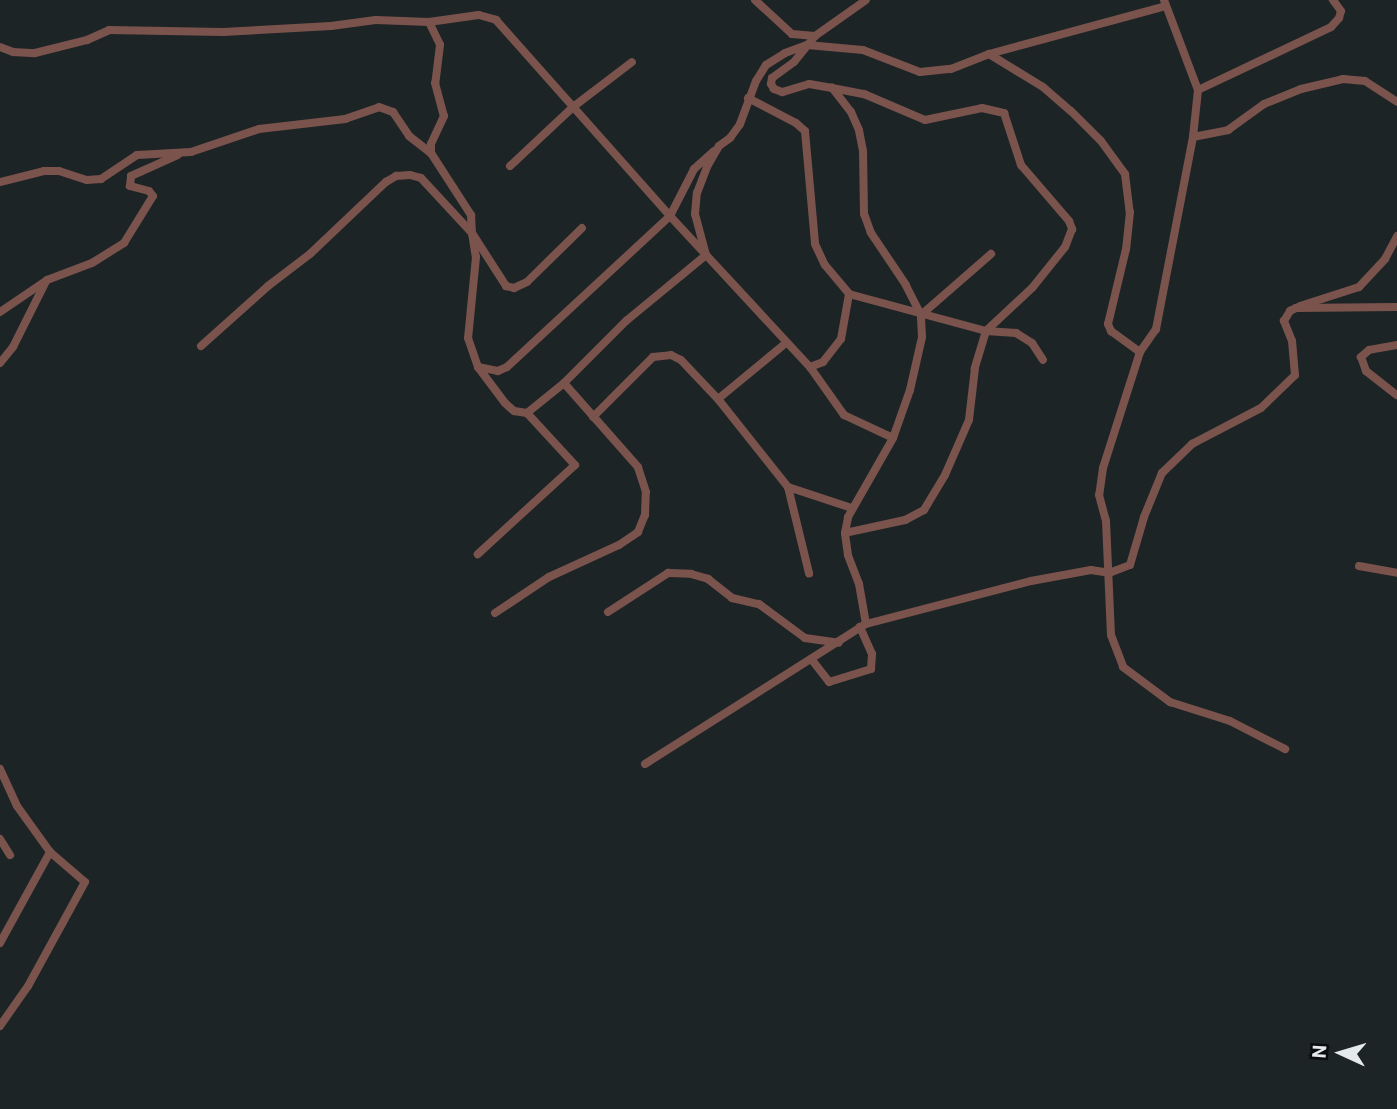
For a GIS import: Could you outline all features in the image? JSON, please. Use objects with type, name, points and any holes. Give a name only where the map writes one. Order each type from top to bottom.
[{"type":"street","points":[[755,0],[792,34],[815,36]]},
{"type":"street","points":[[845,533],[905,520],[924,510],[969,420],[975,368],[986,331],[1033,287],[1065,247],[1072,229],[1069,221],[1021,165],[1004,113],[982,108],[925,120],[864,94],[809,84],[782,92],[774,89],[772,78],[794,62],[815,36],[866,0]]},
{"type":"street","points":[[1198,90],[1331,27],[1341,11],[1333,0]]},
{"type":"street","points":[[478,368],[498,371],[507,367],[670,216],[694,169],[730,138],[740,124],[748,98],[766,65],[785,52],[807,45],[863,50],[920,72],[951,69],[989,54],[1165,3],[1198,90],[1193,137],[1156,329],[1140,352],[1103,468],[1098,495],[1106,521],[1111,635],[1123,667],[1170,702],[1230,721],[1285,749]]},
{"type":"street","points":[[0,47],[13,52],[35,53],[87,40],[109,30],[186,33],[331,26],[376,20],[429,22],[479,15],[496,20],[670,216],[810,367],[844,415],[892,439]]},
{"type":"street","points":[[429,22],[440,45],[435,83],[444,116],[432,144],[432,153]]},
{"type":"street","points":[[989,54],[1043,87],[1071,111],[1101,141],[1125,174],[1130,212],[1126,249],[1108,324],[1111,331],[1140,352]]},
{"type":"street","points":[[510,166],[573,107],[632,62]]},
{"type":"street","points":[[1193,137],[1228,130],[1264,104],[1301,89],[1343,79],[1365,81],[1397,102]]},
{"type":"street","points":[[812,660],[829,682],[871,669],[872,654],[863,626],[866,612],[848,555],[845,533],[852,508],[892,439],[910,390],[922,337],[921,315],[906,285],[871,233],[864,214],[859,130],[851,112],[832,88]]},
{"type":"street","points":[[748,98],[805,131],[814,244],[825,265],[849,294],[986,331],[1016,333],[1025,337],[1043,360]]},
{"type":"street","points":[[0,312],[47,280],[92,263],[124,243],[153,196],[149,191],[130,187],[131,176],[259,129],[345,119],[379,107],[393,112],[409,136],[432,153],[471,215],[476,257],[468,338],[478,368],[505,404],[514,411],[527,413],[575,465],[478,554]]},
{"type":"street","points":[[706,255],[695,214],[697,193],[719,146]]},
{"type":"street","points":[[0,182],[44,171],[59,171],[87,180],[101,179],[137,155],[191,152]]},
{"type":"street","points":[[201,346],[268,286],[310,254],[362,204],[396,176],[410,174],[421,178],[472,233],[506,286],[514,288],[527,282],[582,228]]},
{"type":"street","points":[[645,764],[863,626],[1031,581],[1091,570],[1109,573],[1130,565],[1153,491],[1169,465],[1192,444],[1261,408],[1289,384],[1295,375],[1295,364],[1284,321],[1296,308],[1359,287],[1385,259],[1397,236]]},
{"type":"street","points":[[921,315],[992,254]]},
{"type":"street","points":[[527,413],[564,383],[626,321],[706,255]]},
{"type":"street","points":[[0,363],[13,347],[47,280]]},
{"type":"street","points":[[810,367],[823,362],[841,339],[849,294]]},
{"type":"street","points":[[1296,308],[1397,307]]},
{"type":"street","points":[[718,399],[786,343]]},
{"type":"street","points":[[1397,345],[1369,350],[1361,357],[1366,371],[1397,395]]},
{"type":"street","points":[[593,417],[653,357],[660,354],[681,360],[718,399],[788,487],[809,573]]},
{"type":"street","points":[[495,613],[549,577],[597,557],[638,532],[645,515],[646,492],[638,467],[564,383]]},
{"type":"street","points":[[788,487],[852,508]]},
{"type":"street","points":[[1359,566],[1397,573]]},
{"type":"street","points":[[608,612],[668,573],[691,573],[708,579],[732,598],[759,604],[805,638],[839,643]]},
{"type":"street","points":[[0,769],[17,806],[50,852],[85,882],[28,986],[0,1026]]},
{"type":"street","points":[[0,839],[10,855]]},
{"type":"street","points":[[0,943],[50,852]]}]
